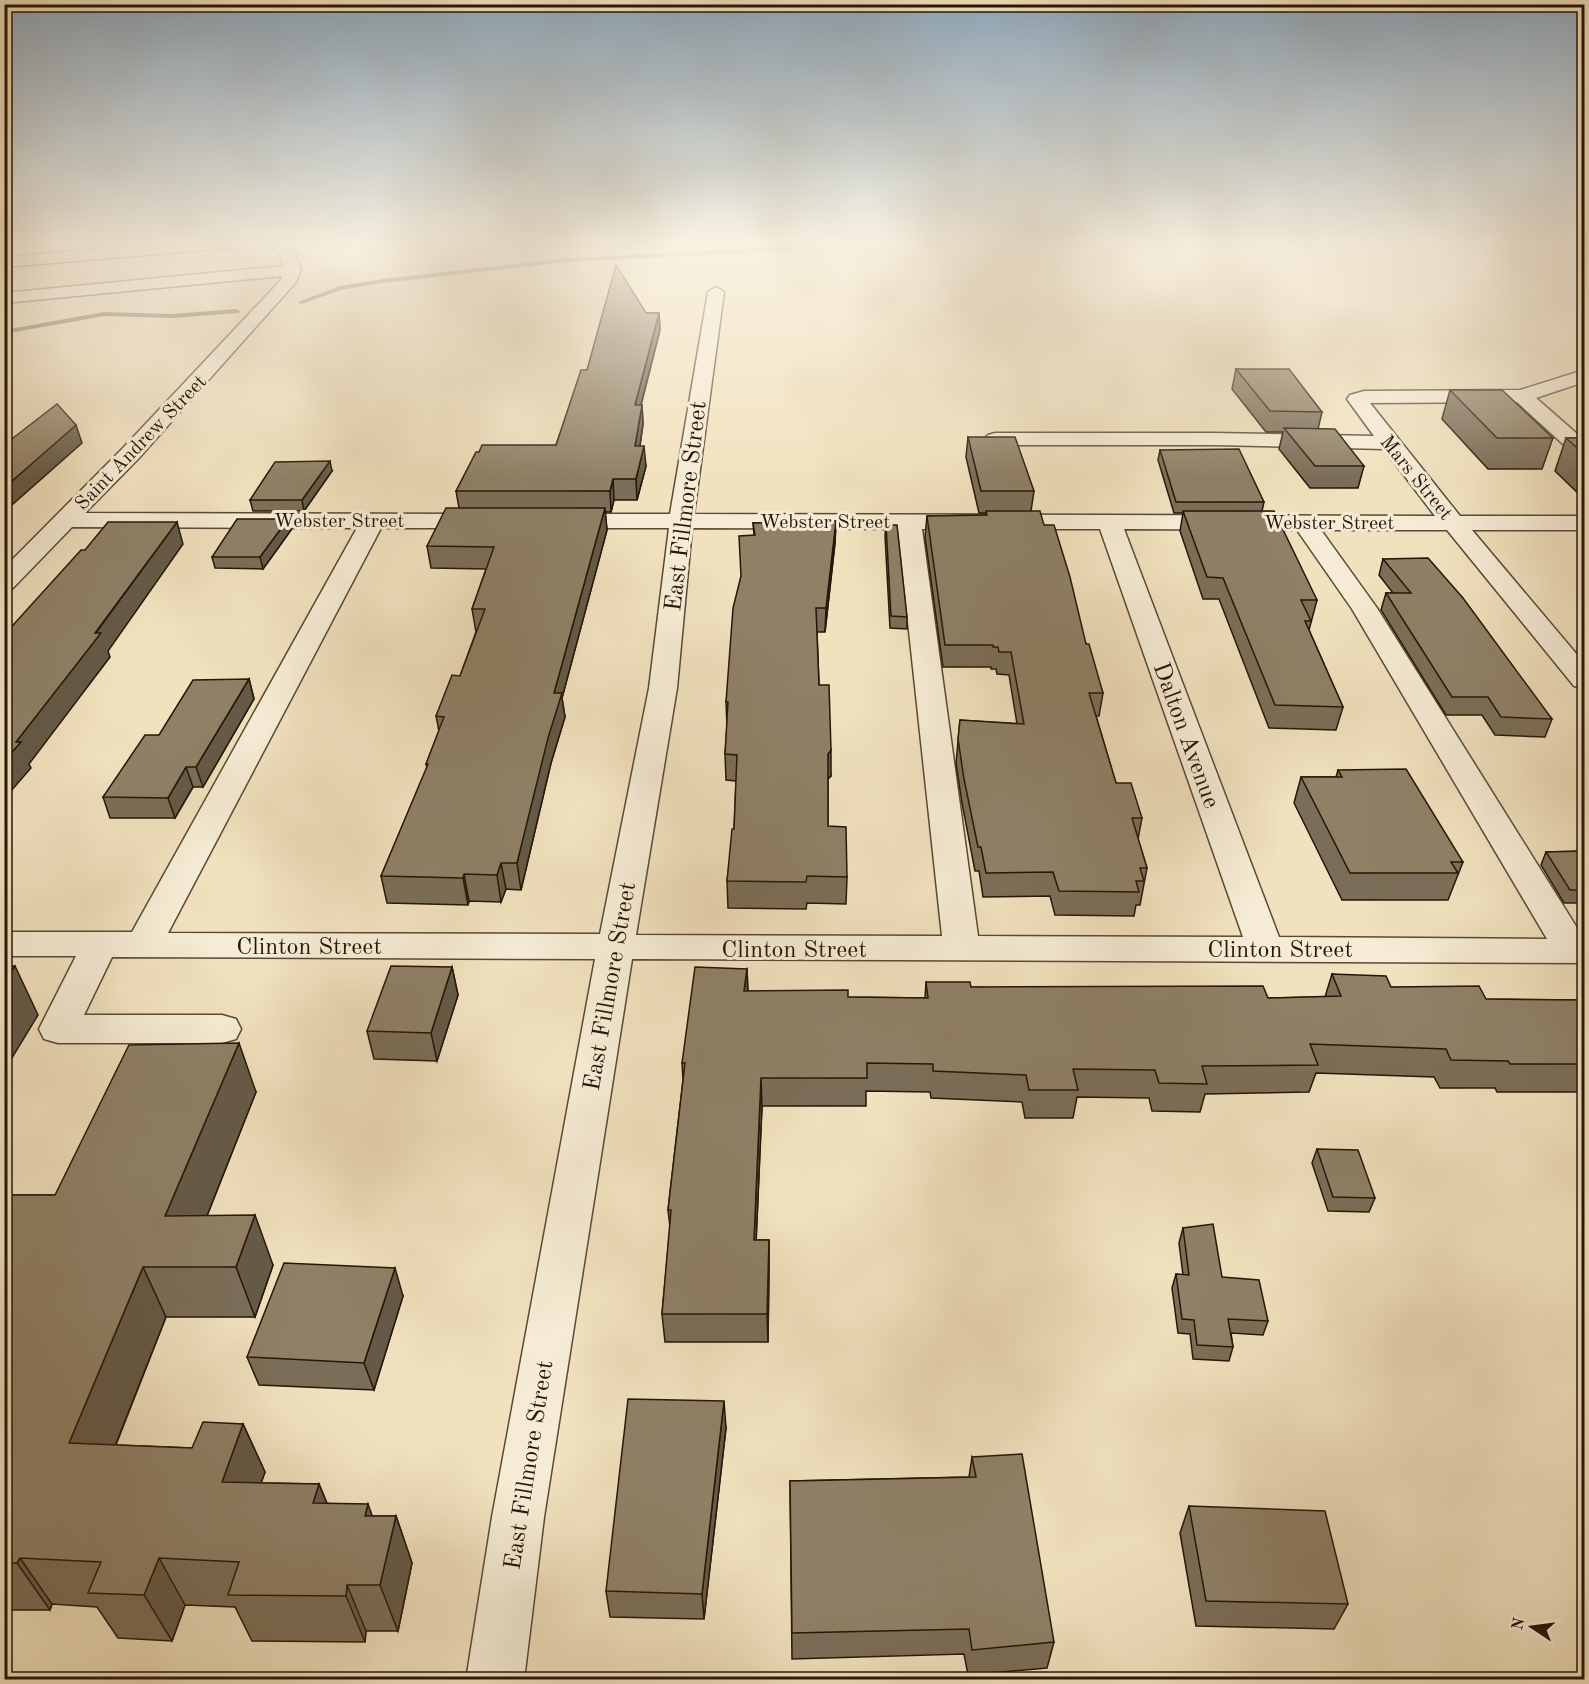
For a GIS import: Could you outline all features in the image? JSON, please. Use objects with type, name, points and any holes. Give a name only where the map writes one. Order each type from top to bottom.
[{"type":"street","name":"Saint Andrew Street","points":[[4,583],[254,321]]},
{"type":"street","name":"East Fillmore Street","points":[[495,1680],[520,1505],[584,1122],[663,688],[681,521],[712,321]]},
{"type":"street","points":[[1522,396],[1584,376]]},
{"type":"street","points":[[1522,396],[1584,451]]},
{"type":"street","name":"Mars Street","points":[[1522,396],[1364,397],[1357,399],[1389,443],[1584,680]]},
{"type":"street","points":[[995,439],[1214,439],[1389,443]]},
{"type":"street","name":"Webster Street","points":[[65,520],[500,521]]},
{"type":"street","points":[[909,520],[962,949]]},
{"type":"street","points":[[143,945],[373,521]]},
{"type":"street","name":"Webster Street","points":[[546,521],[1584,523]]},
{"type":"street","name":"Dalton Avenue","points":[[1109,521],[1265,949]]},
{"type":"street","points":[[1304,522],[1364,608],[1578,951]]},
{"type":"street","name":"Clinton Street","points":[[4,944],[1578,951]]},
{"type":"street","points":[[100,945],[58,1029],[222,1029]]},
{"type":"building","points":[[601,321],[657,321],[635,405],[642,405],[635,446],[644,446],[636,479],[613,479],[610,491],[456,491],[482,445],[556,445],[581,370],[587,370]]},
{"type":"building","points":[[1236,369],[1289,369],[1322,412],[1270,411]]},
{"type":"building","points":[[1450,390],[1502,390],[1553,438],[1497,438]]},
{"type":"building","points":[[57,404],[76,425],[4,488],[4,445]]},
{"type":"building","points":[[1284,428],[1335,429],[1364,466],[1315,466]]},
{"type":"building","points":[[968,437],[1015,437],[1034,491],[981,491]]},
{"type":"building","points":[[1566,438],[1584,438],[1584,454]]},
{"type":"building","points":[[1239,449],[1264,502],[1176,502],[1160,450]]},
{"type":"building","points":[[330,461],[302,500],[250,500],[275,462]]},
{"type":"building","points":[[446,508],[605,508],[554,693],[562,693],[548,738],[517,863],[501,863],[497,875],[464,874],[463,878],[381,876],[428,764],[426,764],[444,717],[436,716],[452,675],[460,676],[485,609],[472,609],[494,547],[427,546]]},
{"type":"building","points":[[986,511],[1040,511],[1044,525],[1054,525],[1070,577],[1086,644],[1089,644],[1103,693],[1089,693],[1116,783],[1131,783],[1142,818],[1132,818],[1147,868],[1140,868],[1144,881],[1136,881],[1139,892],[1059,891],[1053,872],[986,873],[981,847],[978,847],[964,779],[958,739],[960,720],[1024,724],[1011,652],[999,652],[998,647],[993,647],[993,645],[945,645],[927,516],[987,515]]},
{"type":"building","points":[[1183,511],[1274,511],[1317,600],[1301,600],[1311,621],[1305,621],[1343,707],[1275,705],[1223,578],[1207,577]]},
{"type":"building","points":[[237,519],[288,519],[260,557],[212,557]]},
{"type":"building","points":[[836,521],[826,608],[816,608],[819,685],[829,685],[831,750],[828,754],[828,826],[846,827],[847,877],[807,876],[806,882],[727,881],[732,829],[734,829],[737,755],[725,754],[728,702],[726,702],[733,608],[741,576],[739,536],[755,535],[753,523]]},
{"type":"building","points":[[108,522],[177,522],[95,633],[101,633],[16,742],[21,742],[4,761],[4,635],[81,550],[85,550]]},
{"type":"building","points":[[886,525],[897,525],[907,617],[891,616]]},
{"type":"building","points":[[1428,558],[1463,598],[1552,719],[1501,717],[1488,697],[1452,697],[1386,593],[1411,593],[1383,559]]},
{"type":"building","points":[[249,679],[196,767],[186,767],[168,798],[103,797],[145,735],[159,735],[193,680]]},
{"type":"building","points":[[1406,769],[1463,862],[1451,862],[1458,873],[1350,873],[1301,777],[1342,777],[1338,770]]},
{"type":"building","points":[[1584,851],[1584,890],[1570,890],[1546,852]]},
{"type":"building","points":[[4,966],[15,966],[4,983]]},
{"type":"building","points":[[391,966],[452,967],[431,1033],[367,1031]]},
{"type":"building","points":[[695,967],[747,969],[744,991],[848,990],[848,997],[928,998],[926,982],[970,982],[971,987],[1263,986],[1268,998],[1341,996],[1332,974],[1386,976],[1391,987],[1479,986],[1486,999],[1584,1000],[1584,1064],[1510,1064],[1508,1061],[1451,1060],[1446,1049],[1310,1044],[1318,1065],[1202,1066],[1207,1084],[1159,1083],[1155,1070],[1073,1069],[1078,1090],[1029,1090],[1026,1075],[933,1071],[933,1064],[867,1063],[867,1078],[761,1078],[754,1240],[769,1240],[767,1314],[662,1314],[671,1210],[668,1210],[685,1063],[682,1063]]},
{"type":"building","points":[[239,1043],[165,1216],[255,1215],[236,1267],[143,1267],[69,1443],[192,1448],[203,1422],[243,1424],[222,1482],[319,1484],[313,1503],[368,1504],[365,1516],[396,1516],[380,1585],[347,1585],[346,1596],[228,1595],[239,1562],[159,1558],[144,1595],[88,1593],[101,1562],[20,1558],[17,1563],[4,1563],[4,1298],[11,1285],[4,1285],[4,1195],[55,1195],[129,1045]]},
{"type":"building","points":[[1317,1149],[1358,1150],[1375,1198],[1333,1197]]},
{"type":"building","points":[[1213,1224],[1222,1277],[1259,1280],[1268,1321],[1228,1319],[1233,1347],[1197,1345],[1194,1320],[1182,1319],[1176,1274],[1189,1275],[1183,1228]]},
{"type":"building","points":[[284,1263],[395,1268],[364,1363],[247,1357]]},
{"type":"building","points":[[628,1399],[724,1401],[702,1594],[606,1591]]},
{"type":"building","points":[[1022,1454],[1054,1642],[972,1650],[969,1629],[792,1633],[790,1481],[976,1477],[972,1457]]},
{"type":"building","points":[[1189,1506],[1325,1511],[1348,1604],[1206,1601]]},
{"type":"waterway","points":[[4,332],[67,321]]}]
